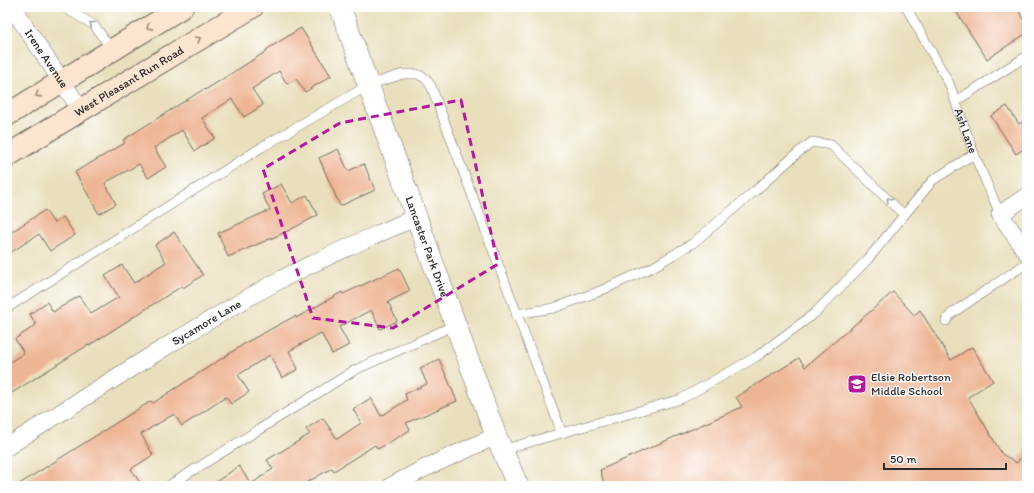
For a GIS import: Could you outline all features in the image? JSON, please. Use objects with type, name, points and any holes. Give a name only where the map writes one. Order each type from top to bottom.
[{"type":"main road","points":[[7,115],[182,7]]},
{"type":"main road","name":"West Pleasant Run Road","points":[[7,156],[252,7]]},
{"type":"street","name":"Lancaster Park Drive","points":[[340,7],[499,443],[518,486]]},
{"type":"street","name":"Irene Avenue","points":[[14,8],[81,110]]},
{"type":"street","points":[[1000,214],[1027,196]]},
{"type":"street","name":"Ash Lane","points":[[1000,214],[1027,253]]},
{"type":"street","name":"Sycamore Lane","points":[[7,447],[108,382],[279,281],[416,217]]},
{"type":"street","points":[[391,486],[425,468],[499,443]]},
{"type":"lane","points":[[63,7],[94,25],[112,50]]},
{"type":"lane","name":"Ash Lane","points":[[906,7],[949,83],[974,154],[1000,214]]},
{"type":"lane","points":[[956,101],[1027,56]]},
{"type":"lane","points":[[7,308],[262,147],[369,85],[403,74],[417,74],[425,78],[431,86],[562,433]]},
{"type":"lane","points":[[516,314],[554,308],[600,291],[653,267],[693,243],[812,142],[831,145],[904,215]]},
{"type":"lane","points":[[499,443],[562,433],[681,399],[756,357],[815,313],[868,259],[933,180],[974,154]]},
{"type":"lane","points":[[946,320],[951,314],[1027,263]]},
{"type":"lane","points":[[168,486],[355,370],[456,325]]},
{"type":"highlighted area","points":[[461,100],[498,264],[393,328],[313,318],[263,169],[340,123]]},
{"type":"building","points":[[953,7],[1016,7],[1027,24],[1027,33],[987,59]]},
{"type":"building","points":[[301,28],[331,76],[305,92],[296,79],[287,84],[279,71],[252,89],[263,105],[244,117],[232,99],[202,118],[215,138],[195,151],[182,130],[154,148],[166,167],[148,178],[139,164],[105,183],[116,204],[99,214],[75,172],[125,143],[123,140],[267,51],[266,50]]},
{"type":"building","points":[[1007,106],[1019,124],[1027,119],[1027,147],[1016,154],[991,116]]},
{"type":"building","points":[[338,149],[348,171],[364,164],[375,190],[340,206],[319,158]]},
{"type":"building","points":[[281,184],[292,203],[307,195],[318,215],[286,232],[228,257],[218,233],[270,210],[262,194]]},
{"type":"building","points":[[45,210],[54,223],[63,217],[75,235],[50,251],[39,234],[7,255],[7,235]]},
{"type":"building","points":[[174,232],[203,275],[183,288],[182,286],[7,396],[7,364],[24,353],[15,339],[36,325],[30,314],[47,302],[53,312],[79,296],[91,314],[119,297],[105,276],[122,265],[134,283],[166,262],[155,245]]},
{"type":"building","points":[[399,268],[410,291],[388,302],[397,321],[380,329],[371,310],[339,327],[349,345],[332,354],[321,333],[289,351],[298,369],[282,378],[270,355],[238,375],[249,392],[231,404],[226,397],[182,426],[174,414],[141,434],[153,455],[131,469],[142,486],[16,486],[151,401],[153,403],[247,342],[295,316],[296,318],[342,292],[343,294]]},
{"type":"building","points":[[893,292],[914,315],[920,310],[951,360],[972,347],[993,381],[968,397],[1002,454],[1017,463],[1027,448],[1027,486],[605,486],[600,470],[742,407],[736,397],[799,358],[805,367]]},
{"type":"building","points":[[439,359],[457,401],[406,423],[410,430],[378,449],[375,445],[334,471],[332,468],[301,486],[210,486],[239,466],[251,484],[273,469],[267,460],[310,434],[306,429],[323,418],[337,439],[361,423],[353,409],[371,398],[381,416],[407,400],[405,394],[427,384],[420,368]]},
{"type":"place","name":"Elsie Robertson Middle School","points":[[857,384]]}]
